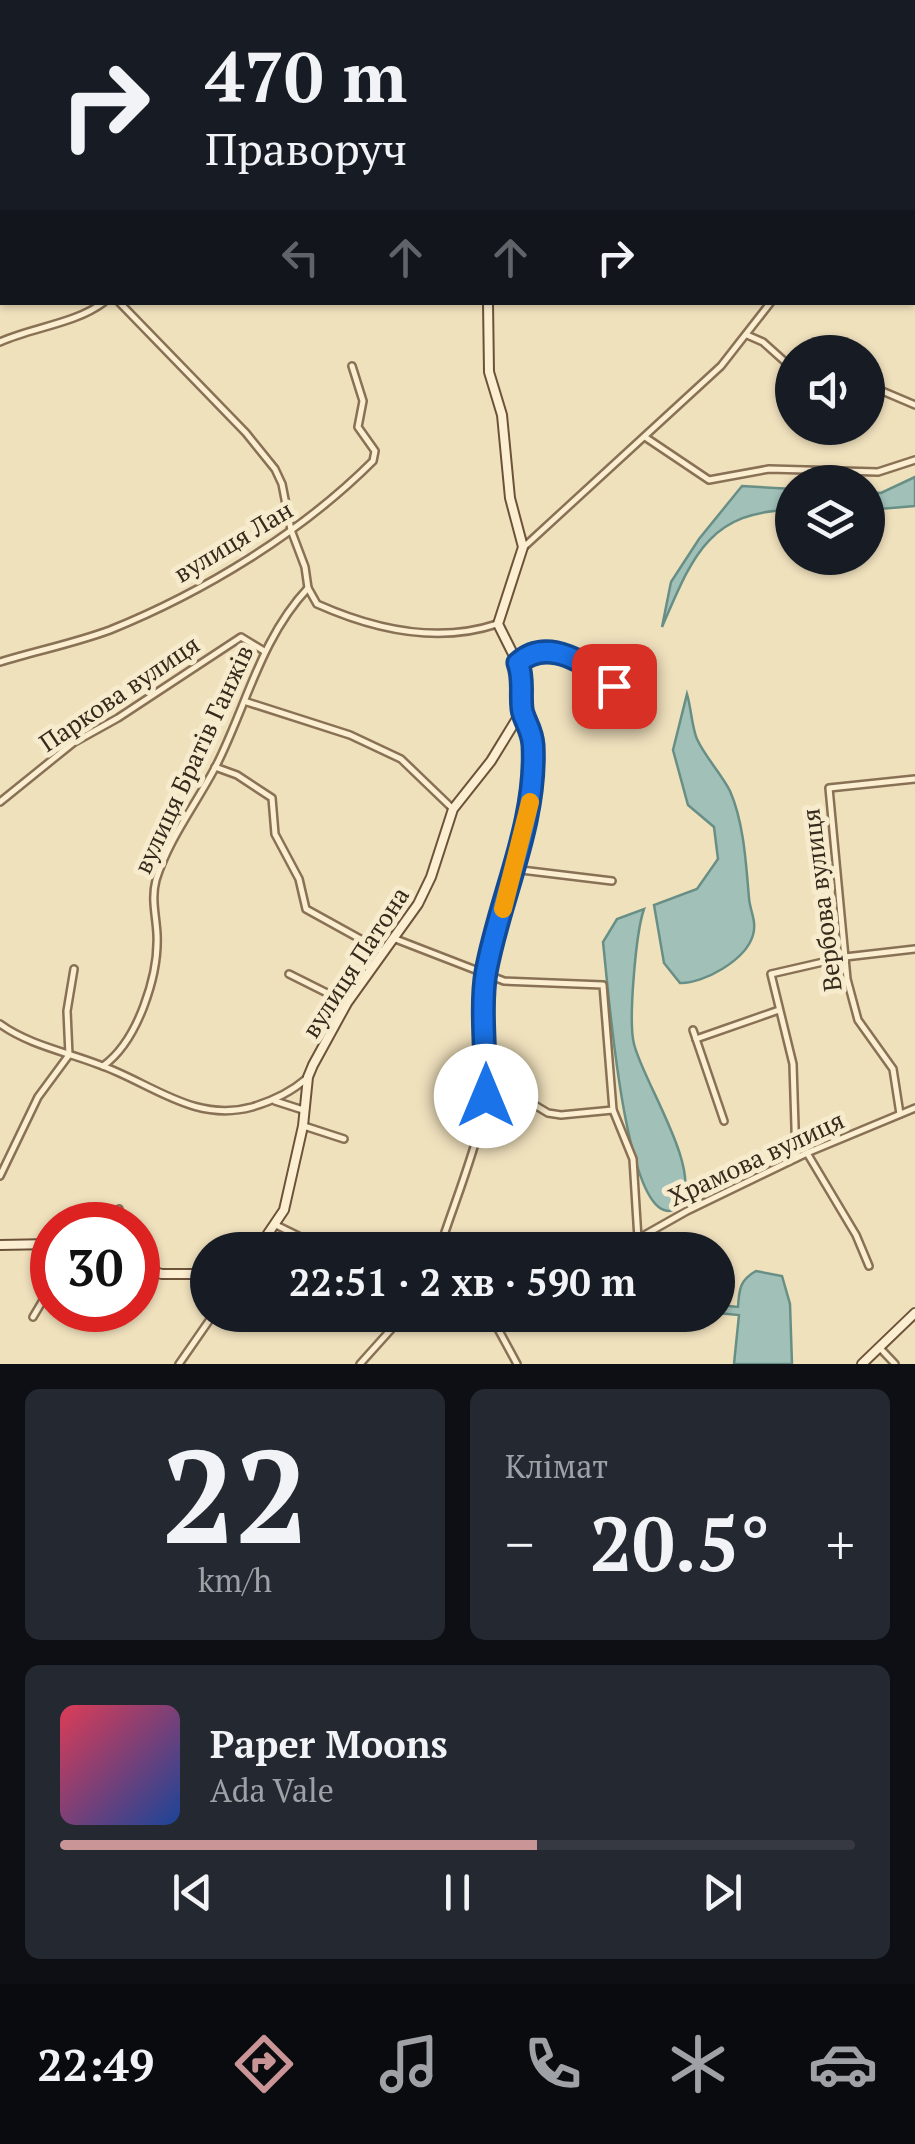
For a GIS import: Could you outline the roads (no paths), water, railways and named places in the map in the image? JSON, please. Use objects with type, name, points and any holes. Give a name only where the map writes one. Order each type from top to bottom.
[{"type":"street","points":[[0,342],[24,331],[90,313],[100,305]]},
{"type":"street","points":[[122,305],[246,433],[275,469],[308,588],[317,604],[389,630],[429,634],[498,624]]},
{"type":"street","points":[[445,1232],[486,1108],[485,975],[528,814],[533,779],[533,741],[522,712],[523,682],[498,624],[523,547],[510,498],[502,415],[489,372],[488,305]]},
{"type":"street","points":[[523,547],[722,366],[768,305]]},
{"type":"street","points":[[747,335],[775,353]]},
{"type":"street","name":"вулиця Лан","points":[[0,662],[107,631],[154,610],[324,508],[373,461],[374,451],[358,428],[364,401],[352,366]]},
{"type":"street","points":[[885,392],[915,405]]},
{"type":"street","points":[[644,436],[708,480],[769,469],[878,472],[915,460]]},
{"type":"street","name":"вулиця Братів Ганжів","points":[[103,1066],[126,1042],[144,999],[156,951],[153,903],[157,878],[173,840],[215,767],[246,702],[264,651],[286,611],[308,588]]},
{"type":"street","name":"Паркова вулиця","points":[[0,802],[72,743],[241,637],[264,651]]},
{"type":"street","points":[[518,663],[529,653],[563,654],[584,663],[614,686]]},
{"type":"street","points":[[246,702],[350,735],[401,758],[454,809]]},
{"type":"street","name":"вулиця Патона","points":[[276,1225],[288,1196],[303,1126],[308,1077],[347,1003],[412,914],[431,878],[454,809],[522,712]]},
{"type":"street","points":[[215,767],[272,798],[274,834],[299,879],[306,909],[382,951]]},
{"type":"street","name":"Вербова вулиця","points":[[900,1114],[893,1069],[858,1020],[845,957],[829,788],[915,780]]},
{"type":"street","points":[[514,869],[612,881]]},
{"type":"street","points":[[393,938],[504,982],[604,986],[613,1110],[633,1159],[638,1232]]},
{"type":"street","points":[[796,1158],[793,1064],[770,974],[845,957],[915,950]]},
{"type":"street","points":[[0,1176],[38,1097],[69,1055],[66,1010],[74,969]]},
{"type":"street","points":[[289,974],[347,1003]]},
{"type":"street","points":[[696,1039],[778,1010]]},
{"type":"street","points":[[0,1024],[212,1112],[272,1101],[305,1111]]},
{"type":"street","points":[[693,1030],[724,1120]]},
{"type":"street","name":"вулиця Патона","points":[[272,1101],[308,1077]]},
{"type":"street","points":[[486,1096],[528,1101],[548,1113],[561,1115],[613,1110]]},
{"type":"street","name":"Храмова вулиця","points":[[650,1232],[807,1152],[915,1108]]},
{"type":"street","points":[[303,1126],[344,1139]]},
{"type":"street","points":[[807,1152],[856,1235],[869,1266]]},
{"type":"street","points":[[270,1232],[276,1225],[291,1232]]},
{"type":"street","points":[[0,1245],[30,1244]]},
{"type":"street","points":[[160,1274],[190,1274]]},
{"type":"street","points":[[862,1364],[915,1313]]},
{"type":"street","points":[[181,1363],[202,1332]]},
{"type":"street","points":[[360,1364],[389,1332]]},
{"type":"street","points":[[500,1332],[518,1364]]},
{"type":"street","points":[[879,1347],[895,1364]]},
{"type":"water","points":[[915,477],[915,506],[885,509],[885,491]]},
{"type":"water","points":[[742,486],[775,488],[775,511],[740,519],[707,543],[683,580],[662,627],[671,582],[699,539]]},
{"type":"water","points":[[687,694],[697,739],[735,803],[754,925],[749,944],[733,961],[700,979],[680,983],[664,963],[654,905],[697,889],[718,859],[714,827],[688,805],[673,750]]},
{"type":"water","points":[[644,909],[634,976],[632,1033],[639,1060],[683,1167],[682,1201],[670,1211],[650,1196],[628,1130],[603,942],[617,919]]},
{"type":"water","points":[[756,1271],[782,1276],[790,1304],[792,1364],[734,1364],[739,1315],[735,1315],[735,1307],[747,1278]]}]
